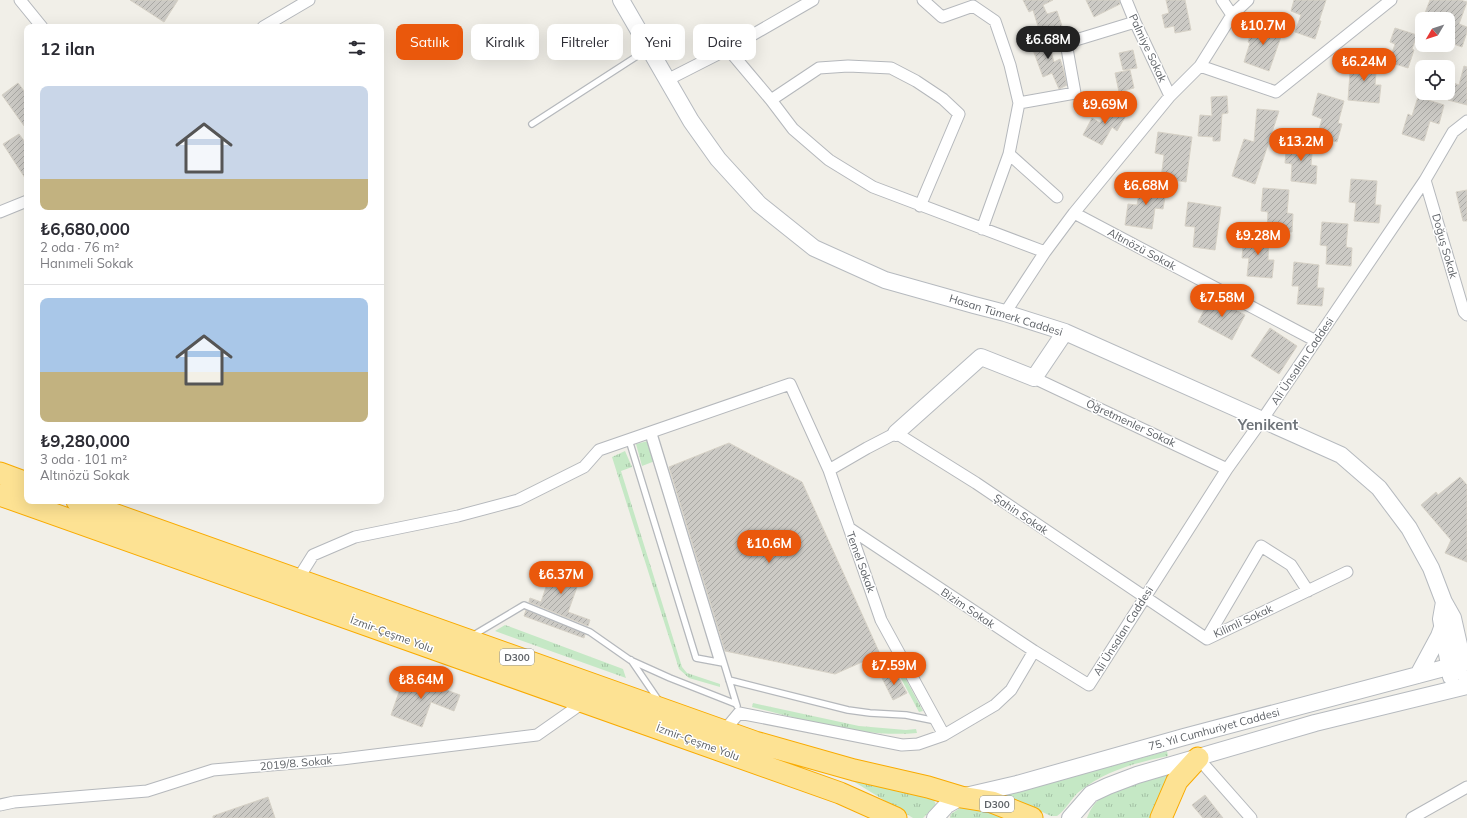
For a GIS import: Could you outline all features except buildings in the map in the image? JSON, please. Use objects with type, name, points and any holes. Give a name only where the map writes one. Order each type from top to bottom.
[{"type":"highway","points":[[0,474],[24,482]]},
{"type":"highway","name":"İzmir-Çeşme Yolu","points":[[0,495],[24,504]]},
{"type":"highway","name":"İzmir-Çeşme Yolu","points":[[25,504],[840,793],[892,817]]},
{"type":"highway","name":"İzmir-Çeşme Yolu","points":[[86,504],[755,742],[854,770],[928,787],[961,797]]},
{"type":"highway","points":[[1161,818],[1177,781],[1198,758]]},
{"type":"highway","name":"D300","points":[[961,797],[992,802],[1032,818]]},
{"type":"street","points":[[20,0],[40,24]]},
{"type":"street","points":[[272,24],[309,0]]},
{"type":"street","name":"Hasan Tümerk Caddesi","points":[[621,0],[635,24]]},
{"type":"street","points":[[756,33],[812,0]]},
{"type":"street","points":[[923,0],[942,17],[973,6],[995,21],[1010,65],[1019,103],[1009,154],[982,229]]},
{"type":"street","name":"Palmiye Sokak","points":[[1126,0],[1170,96]]},
{"type":"street","points":[[1222,0],[1232,15]]},
{"type":"street","points":[[1005,313],[1045,252],[1074,213],[1170,96],[1200,66],[1232,15],[1248,0]]},
{"type":"street","points":[[1200,66],[1276,92],[1391,0]]},
{"type":"street","points":[[1019,103],[1075,93],[1066,43],[1135,22]]},
{"type":"street","name":"Hasan Tümerk Caddesi","points":[[656,60],[691,121],[718,159],[759,204],[814,248],[885,280],[974,306],[1005,313],[1065,332],[1341,455],[1379,488],[1409,528],[1431,568],[1444,602],[1453,618],[1460,664]]},
{"type":"street","points":[[667,80],[706,60]]},
{"type":"street","points":[[737,60],[793,129],[829,160],[873,187],[1045,252]]},
{"type":"street","points":[[771,100],[819,68],[848,66],[891,68],[916,81],[943,100],[959,114],[920,206]]},
{"type":"street","name":"Ali Ünsalan Caddesi","points":[[1089,685],[1227,469],[1425,180],[1453,132],[1467,121]]},
{"type":"street","points":[[1009,154],[1057,197]]},
{"type":"street","name":"Doğuş Sokak","points":[[1425,180],[1466,314]]},
{"type":"street","points":[[0,212],[24,202]]},
{"type":"street","name":"Altınözü Sokak","points":[[1074,213],[1316,341]]},
{"type":"street","points":[[828,470],[896,433],[981,357],[1034,378],[1065,332]]},
{"type":"street","name":"Öğretmenler Sokak","points":[[1034,378],[1227,469]]},
{"type":"street","name":"Temel Sokak","points":[[650,432],[790,384],[828,470],[881,620],[944,735]]},
{"type":"street","points":[[298,579],[313,555],[355,537],[458,516],[518,500],[584,467],[599,450],[650,432]]},
{"type":"street","name":"Şahin Sokak","points":[[896,433],[976,483],[1145,597]]},
{"type":"street","name":"Bizim Sokak","points":[[849,528],[1034,651],[1089,685]]},
{"type":"street","points":[[1207,638],[1261,546],[1291,565],[1308,591]]},
{"type":"street","name":"Kilimli Sokak","points":[[1145,597],[1207,638],[1347,572]]},
{"type":"street","points":[[1444,602],[1441,619],[1442,625],[1467,680]]},
{"type":"street","points":[[1418,675],[1439,636],[1442,625]]},
{"type":"street","points":[[724,731],[738,709],[902,745],[918,744],[944,735],[1001,700],[1011,690],[1034,651]]},
{"type":"street","points":[[1460,664],[1460,687]]},
{"type":"street","name":"75. Yıl Cumhuriyet Caddesi","points":[[961,797],[1017,784],[1184,737],[1460,664]]},
{"type":"street","name":"75. Yıl Cumhuriyet Caddesi","points":[[1070,818],[1091,794],[1137,775],[1315,723],[1460,687]]},
{"type":"street","name":"2019/8. Sokak","points":[[0,805],[14,802],[147,791],[213,770],[342,759],[537,735],[584,702]]},
{"type":"street","points":[[1198,758],[1251,818]]},
{"type":"street","points":[[1412,818],[1467,787]]},
{"type":"street","points":[[936,818],[947,805],[961,797]]},
{"type":"lane","points":[[532,124],[631,60]]},
{"type":"lane","points":[[650,432],[721,662],[729,680],[738,709]]},
{"type":"lane","points":[[629,440],[696,658],[721,662]]},
{"type":"lane","points":[[466,639],[524,605],[590,632],[630,660],[738,709]]},
{"type":"lane","points":[[630,660],[665,710]]},
{"type":"lane","points":[[729,680],[848,710],[906,715],[937,721]]},
{"type":"green space","points":[[648,441],[655,461],[642,466],[636,444]]},
{"type":"green space","points":[[625,451],[632,467],[621,471],[682,667],[687,673],[720,684],[720,687],[689,678],[679,669],[612,457]]},
{"type":"green space","points":[[505,625],[623,669],[626,678],[495,631]]},
{"type":"green space","points":[[902,672],[923,711],[919,712],[898,673]]},
{"type":"green space","points":[[753,703],[859,726],[906,730],[916,729],[917,733],[875,733],[834,727],[752,707]]},
{"type":"green space","points":[[1167,751],[1168,756],[1122,768],[1100,778],[1080,791],[1057,816],[1051,816],[1005,795]]},
{"type":"green space","points":[[1176,771],[1154,818],[1087,818],[1094,804],[1107,794],[1133,784]]},
{"type":"green space","points":[[848,778],[934,800],[936,805],[923,818],[913,818]]},
{"type":"green space","points":[[970,805],[1014,818],[950,818],[951,814],[960,808]]},
{"type":"district","name":"Yenikent","points":[[1268,425]]}]
